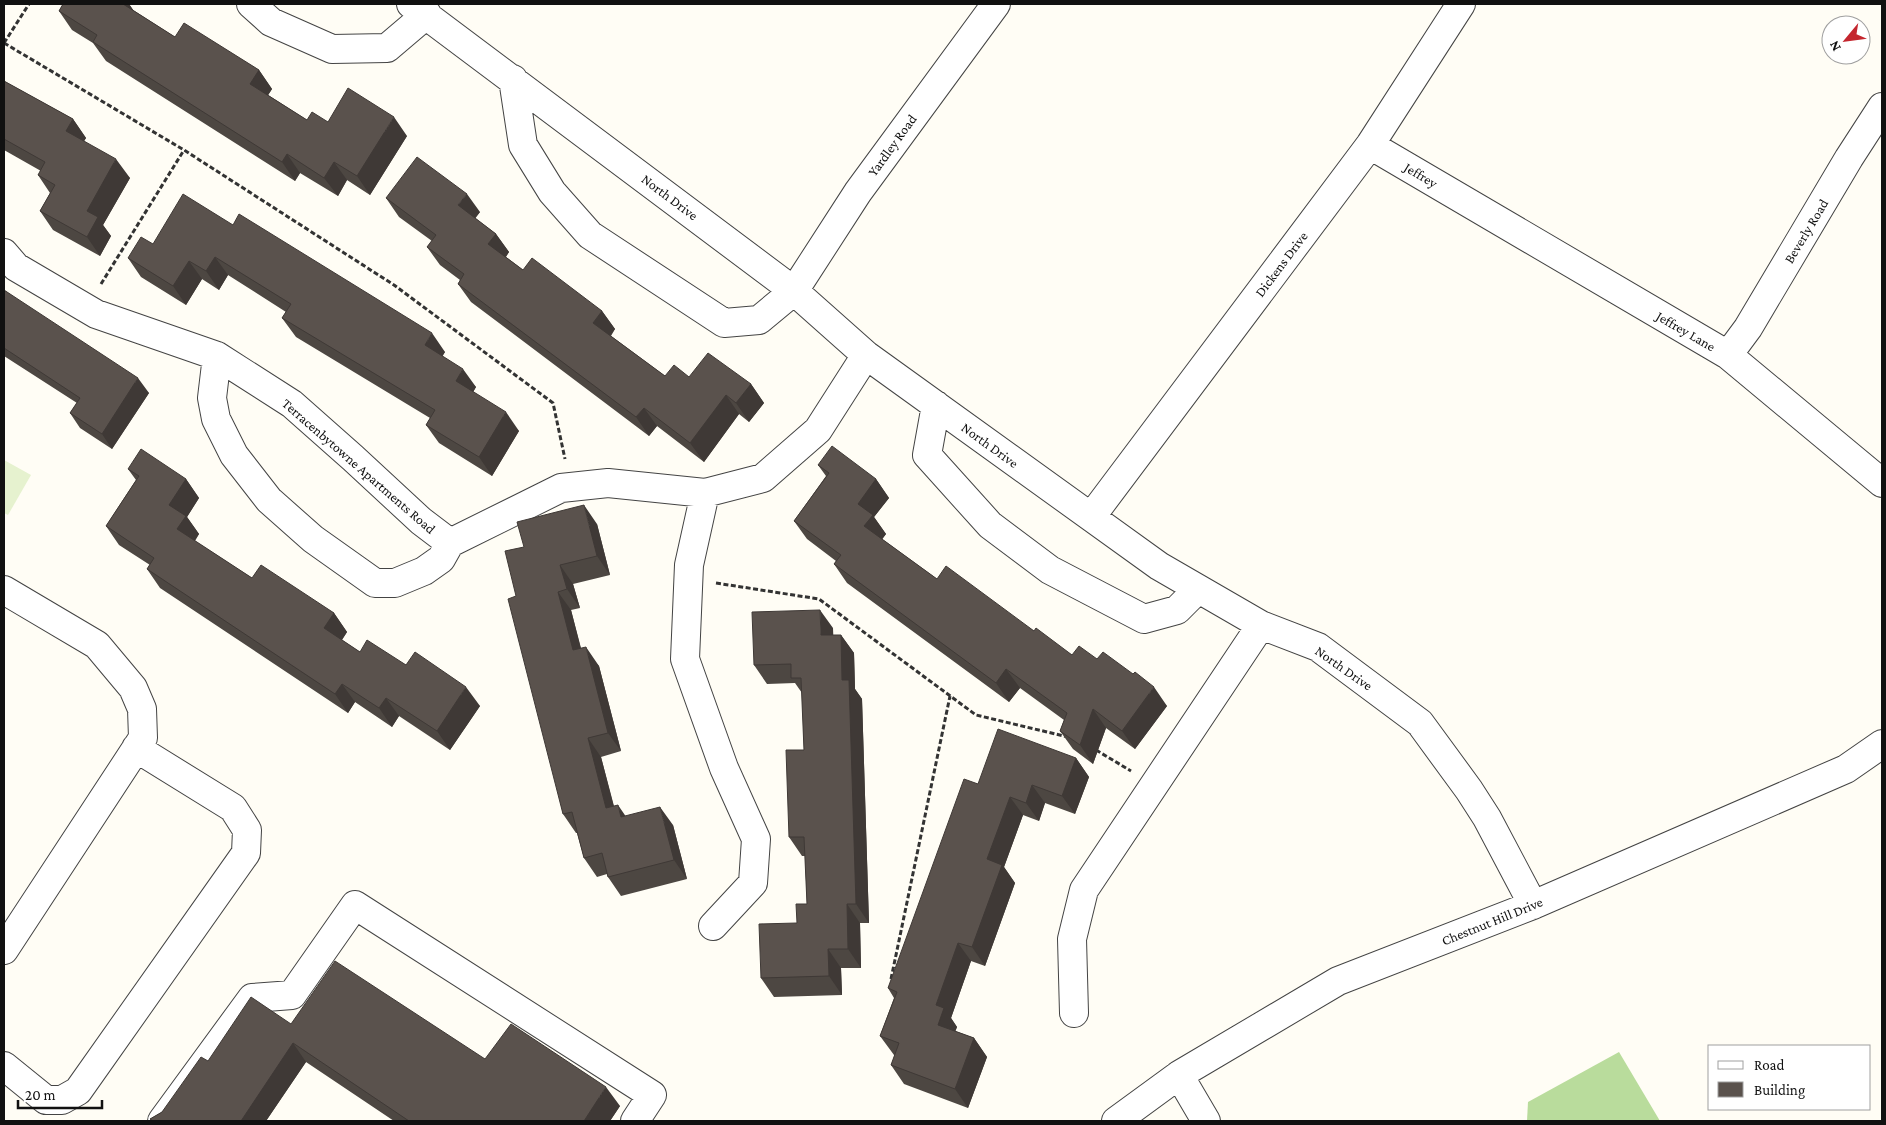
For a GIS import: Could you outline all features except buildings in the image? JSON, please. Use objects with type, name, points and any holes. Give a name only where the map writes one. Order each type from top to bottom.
[{"type":"street","points":[[251,4],[271,22],[332,50],[387,48],[419,9]]},
{"type":"street","name":"Yardley Road","points":[[513,79],[523,145],[552,192],[590,235],[724,323],[759,320],[794,291],[858,192],[996,4]]},
{"type":"street","name":"Dickens Drive","points":[[1091,517],[1370,145],[1461,4]]},
{"type":"street","name":"North Drive","points":[[419,9],[794,291],[866,355],[1159,566],[1262,625],[1318,647],[1420,723],[1488,818],[1533,905]]},
{"type":"street","name":"Beverly Road","points":[[1728,355],[1748,328],[1882,107]]},
{"type":"street","name":"Jeffrey","points":[[1370,145],[1472,205]]},
{"type":"street","name":"Jeffrey Lane","points":[[1472,205],[1728,355],[1882,483]]},
{"type":"street","name":"Terracenbytowne Apartments Road","points":[[4,253],[16,267],[86,309],[217,356],[292,404],[421,521],[450,543]]},
{"type":"street","name":"Terracenbytowne Apartments Road","points":[[217,356],[212,398],[216,419],[234,454],[269,500],[313,539],[376,583],[395,584],[430,567],[441,559],[450,543],[561,488],[608,483],[705,493],[763,478],[818,430],[866,355]]},
{"type":"street","points":[[936,405],[926,454],[990,525],[1050,570],[1144,619],[1177,610],[1198,589]]},
{"type":"street","points":[[705,493],[689,565],[685,659],[724,768],[756,839],[752,883],[713,926]]},
{"type":"street","points":[[4,590],[97,645],[134,688],[142,709],[142,738],[4,950]]},
{"type":"street","points":[[1074,1013],[1072,939],[1084,890],[1262,625]]},
{"type":"street","name":"Chestnut Hill Drive","points":[[1116,1121],[1178,1075],[1338,981],[1533,905],[1846,769],[1882,744]]},
{"type":"street","points":[[4,1066],[46,1100],[62,1100],[78,1091],[246,853],[247,830],[233,808],[136,748]]},
{"type":"street","points":[[162,1121],[252,998],[292,995],[355,904],[652,1095],[635,1121]]},
{"type":"street","points":[[1178,1075],[1206,1121]]},
{"type":"path","points":[[29,4],[4,43],[184,150],[394,284],[553,403],[571,487]]},
{"type":"path","points":[[86,309],[184,150]]},
{"type":"path","points":[[688,578],[819,599],[976,715],[1069,737]]},
{"type":"path","points":[[891,980],[950,696]]},
{"type":"path","points":[[1095,750],[1154,786]]},
{"type":"green space","points":[[4,460],[31,475],[8,515],[4,513]]},
{"type":"green space","points":[[1619,1052],[1660,1121],[1527,1121],[1528,1102]]}]
